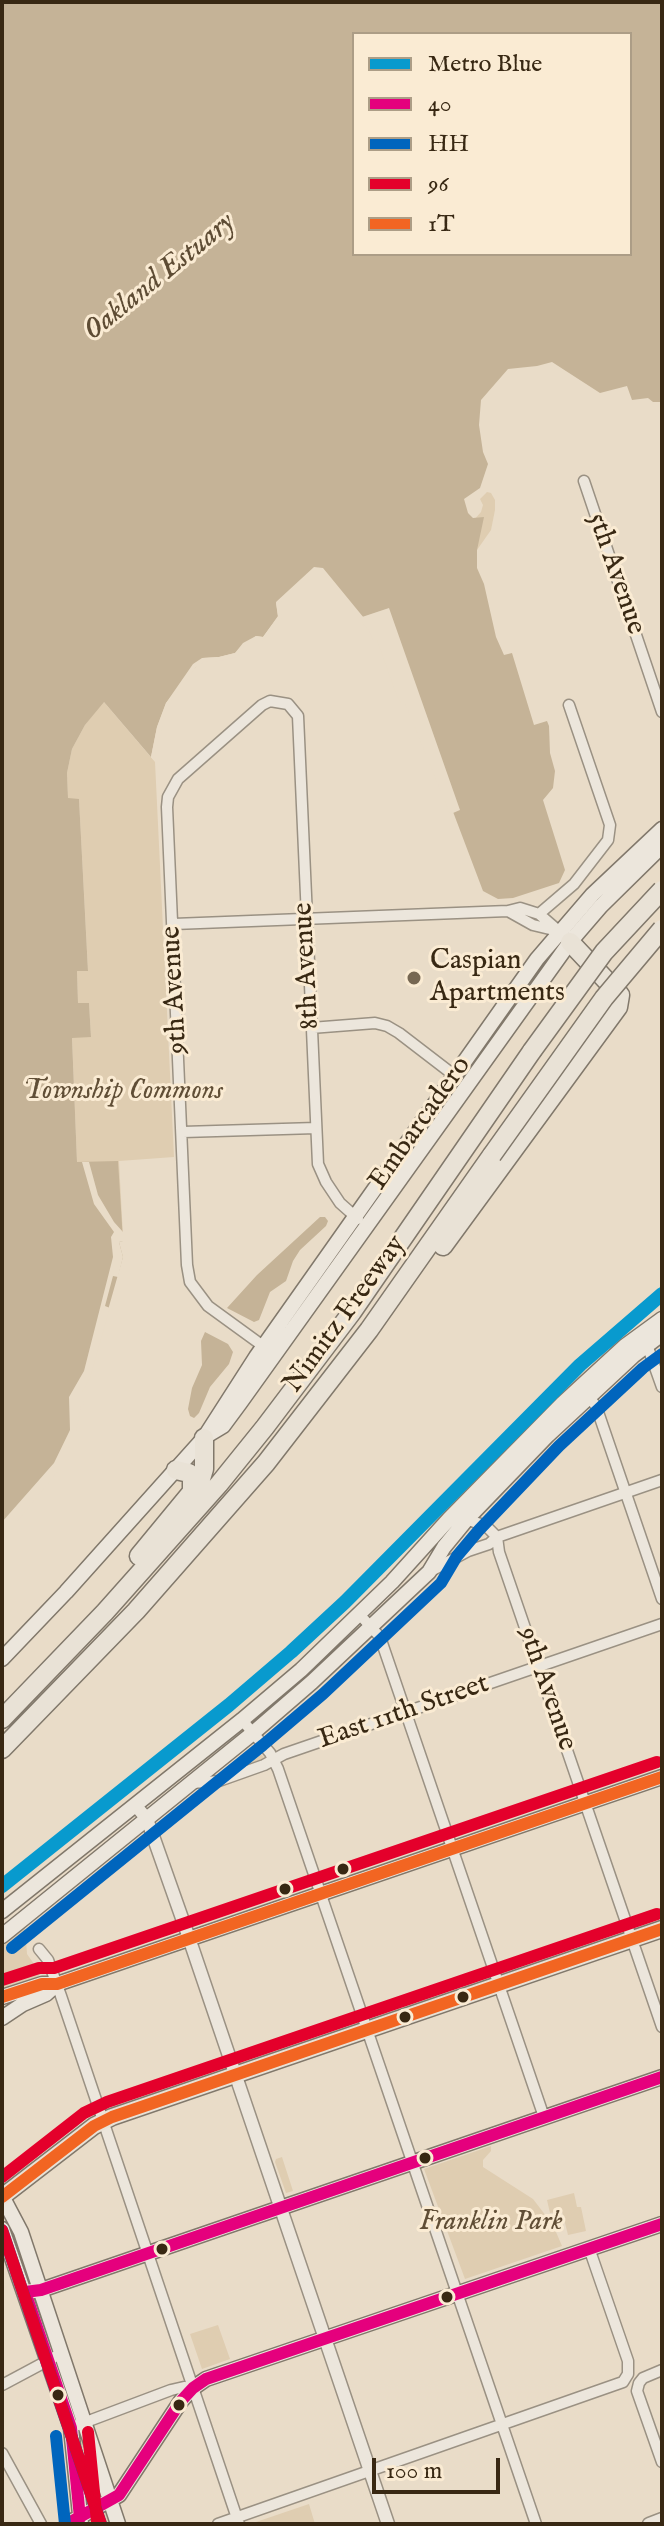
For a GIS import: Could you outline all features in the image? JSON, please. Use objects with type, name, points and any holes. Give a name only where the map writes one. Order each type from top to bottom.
[{"type":"highway","name":"Nimitz Freeway","points":[[2,1719],[105,1612],[219,1484],[309,1371],[587,974],[662,890]]},
{"type":"highway","name":"Nimitz Freeway","points":[[2,1749],[95,1655],[266,1463],[401,1285],[604,998],[662,929]]},
{"type":"highway","points":[[324,1389],[384,1322],[443,1246],[618,1007],[620,995],[565,937]]},
{"type":"highway","points":[[105,1612],[127,1570],[200,1482],[204,1469],[204,1438]]},
{"type":"highway","points":[[176,1470],[189,1473],[192,1477],[192,1494]]},
{"type":"main road","name":"Embarcadero","points":[[2,1659],[204,1438],[263,1346],[552,966],[565,937],[592,895],[662,829]]},
{"type":"main road","name":"Embarcadero","points":[[204,1438],[223,1426],[240,1403],[455,1076],[542,953],[591,918],[662,846]]},
{"type":"main road","points":[[2,1911],[242,1720],[360,1615],[449,1519],[662,1319]]},
{"type":"main road","points":[[644,1339],[662,1334]]},
{"type":"main road","points":[[2,1936],[253,1733],[372,1627],[429,1572],[467,1519],[584,1391]]},
{"type":"main road","points":[[2,1997],[42,1984],[57,1984],[662,1777]]},
{"type":"main road","points":[[118,2524],[78,2425],[55,2355],[41,2290],[16,2218],[2,2197],[104,2121],[662,1929]]},
{"type":"main road","points":[[2,2018],[46,1994],[57,1984]]},
{"type":"main road","points":[[25,2292],[41,2290],[662,2077]]},
{"type":"main road","points":[[76,2522],[126,2487],[181,2401],[206,2379],[662,2224]]},
{"type":"main road","points":[[2,2229],[25,2292],[55,2355]]},
{"type":"main road","points":[[76,2522],[78,2425]]},
{"type":"street","name":"5th Avenue","points":[[584,481],[662,712]]},
{"type":"street","name":"8th Avenue","points":[[279,701],[288,704],[298,716],[318,1164],[340,1203],[360,1221]]},
{"type":"street","name":"9th Avenue","points":[[263,1346],[208,1306],[190,1282],[167,807],[171,789],[178,779],[262,705],[279,701]]},
{"type":"street","points":[[539,914],[574,884],[608,840],[610,825],[569,705]]},
{"type":"street","points":[[174,924],[508,911],[520,908],[539,914],[565,937]]},
{"type":"street","points":[[508,911],[565,937]]},
{"type":"street","points":[[533,925],[541,937],[542,953]]},
{"type":"street","points":[[311,1028],[375,1023],[387,1026],[455,1076]]},
{"type":"street","points":[[183,1132],[316,1128]]},
{"type":"street","points":[[644,1339],[662,1387]]},
{"type":"street","points":[[584,1391],[596,1406],[662,1599]]},
{"type":"street","points":[[429,1572],[468,1551],[489,1544],[497,1537],[662,1480]]},
{"type":"street","points":[[449,1519],[467,1519],[486,1526],[497,1537]]},
{"type":"street","name":"9th Avenue","points":[[497,1537],[499,1552],[662,2027]]},
{"type":"street","points":[[360,1615],[380,1637],[544,2117]]},
{"type":"street","name":"East 11th Street","points":[[192,1783],[219,1781],[284,1754],[662,1624]]},
{"type":"street","points":[[242,1720],[273,1760],[536,2524]]},
{"type":"street","points":[[136,1806],[147,1819],[189,1938],[388,2524]]},
{"type":"street","points":[[39,1949],[48,1960],[57,1984],[238,2521]]},
{"type":"street","points":[[218,2524],[238,2521],[620,2385],[627,2378],[628,2361],[589,2248]]},
{"type":"street","points":[[2,2385],[55,2355]]},
{"type":"street","points":[[662,2370],[647,2376],[639,2383],[637,2391],[662,2462]]},
{"type":"street","points":[[78,2425],[171,2390],[193,2388]]},
{"type":"street","points":[[2,2453],[41,2524]]},
{"type":"street","points":[[649,2524],[662,2519]]},
{"type":"green space","points":[[487,492],[495,500],[495,510],[491,530],[477,550],[473,521],[481,512],[483,505],[480,499]]},
{"type":"green space","name":"Township Commons","points":[[103,701],[155,762],[174,1157],[119,1161],[123,1236],[77,1162],[72,1037],[91,1036],[89,1004],[78,1003],[77,971],[88,970],[79,799],[68,799],[67,773],[72,749]]},
{"type":"green space","points":[[252,1748],[264,1757],[257,1765],[216,1776]]},
{"type":"green space","points":[[25,1926],[27,1954],[41,1974],[2,2004],[2,1945]]},
{"type":"green space","name":"Franklin Park","points":[[491,2146],[491,2151],[483,2160],[483,2167],[533,2199],[553,2225],[562,2246],[465,2279],[424,2169]]},
{"type":"green space","points":[[282,2157],[293,2191],[286,2193],[275,2162]]},
{"type":"green space","points":[[574,2193],[577,2207],[581,2207],[586,2231],[568,2235],[562,2211],[550,2213],[547,2200]]},
{"type":"green space","points":[[218,2325],[230,2359],[202,2369],[190,2334]]},
{"type":"green space","points":[[82,2435],[112,2524],[85,2524],[78,2436]]},
{"type":"green space","points":[[309,2504],[315,2524],[253,2524],[253,2523]]},
{"type":"water","name":"Oakland Estuary","points":[[6,2],[662,2],[662,402],[653,402],[648,398],[632,400],[627,386],[600,393],[552,362],[508,369],[481,400],[479,425],[488,464],[480,488],[464,499],[473,518],[484,517],[477,550],[477,568],[484,584],[496,637],[504,655],[512,653],[534,725],[547,721],[549,726],[550,753],[555,771],[553,788],[543,800],[565,870],[559,883],[513,898],[498,899],[483,891],[427,743],[373,629],[323,568],[314,567],[276,602],[278,616],[263,637],[256,636],[235,653],[203,658],[166,703],[151,757],[104,702],[85,725],[72,749],[67,773],[68,798],[79,799],[88,971],[77,971],[78,1003],[89,1003],[91,1037],[72,1038],[77,1162],[118,1161],[123,1241],[119,1242],[123,1257],[91,1370],[82,1389],[69,1447],[2,1532],[2,5]]},
{"type":"water","points":[[320,1217],[328,1221],[326,1226],[300,1250],[286,1281],[270,1292],[259,1320],[254,1322],[227,1308],[257,1275]]},
{"type":"water","points":[[205,1332],[228,1344],[233,1352],[229,1364],[210,1387],[194,1418],[188,1409],[192,1388],[202,1365],[201,1341]]},
{"type":"pier","points":[[281,598],[282,618],[262,641],[245,646],[237,657],[204,662],[196,667],[169,704],[154,760],[151,757],[157,727],[166,703],[193,664],[202,658],[235,653],[243,643],[256,636],[263,637],[278,617],[276,603]]},
{"type":"pier","points":[[389,608],[460,810],[450,814],[405,703],[401,703],[397,696],[377,640],[373,640],[359,618]]},
{"type":"pier","points":[[82,1162],[89,1162],[98,1195],[123,1232],[123,1241],[119,1242],[123,1257],[118,1277],[113,1276],[105,1306],[110,1308],[90,1378],[82,1392],[86,1394],[76,1432],[80,1434],[62,1470],[2,1536],[2,1522],[54,1463],[70,1430],[69,1397],[84,1371],[113,1257],[111,1237],[114,1232],[94,1204]]},
{"type":"metro line","name":"Blue","points":[[2,1886],[291,1652],[345,1602],[580,1365],[662,1294]]},
{"type":"transit line","name":"HH","points":[[12,1948],[323,1694],[441,1583],[457,1556],[479,1530],[559,1446],[662,1354]]},
{"type":"transit line","name":"96","points":[[2,1980],[39,1968],[54,1968],[657,1762]]},
{"type":"transit line","name":"1T","points":[[2,1997],[42,1984],[57,1984],[662,1777]]},
{"type":"transit line","name":"96","points":[[2,2177],[84,2113],[107,2102],[657,1914]]},
{"type":"transit line","name":"1T","points":[[2,2197],[94,2126],[112,2117],[662,1929]]},
{"type":"transit line","name":"40","points":[[25,2292],[41,2290],[662,2077]]},
{"type":"transit line","name":"40","points":[[67,2524],[119,2495],[181,2401],[206,2379],[662,2224]]},
{"type":"transit line","name":"HH","points":[[2,2230],[101,2524]]},
{"type":"transit line","name":"96","points":[[2,2230],[101,2524]]},
{"type":"transit line","name":"40","points":[[25,2292],[71,2428],[80,2518]]},
{"type":"transit line","name":"96","points":[[88,2432],[97,2522]]},
{"type":"transit line","name":"HH","points":[[56,2436],[65,2524]]},
{"type":"place","name":"Caspian Apartments","points":[[414,978]]}]
